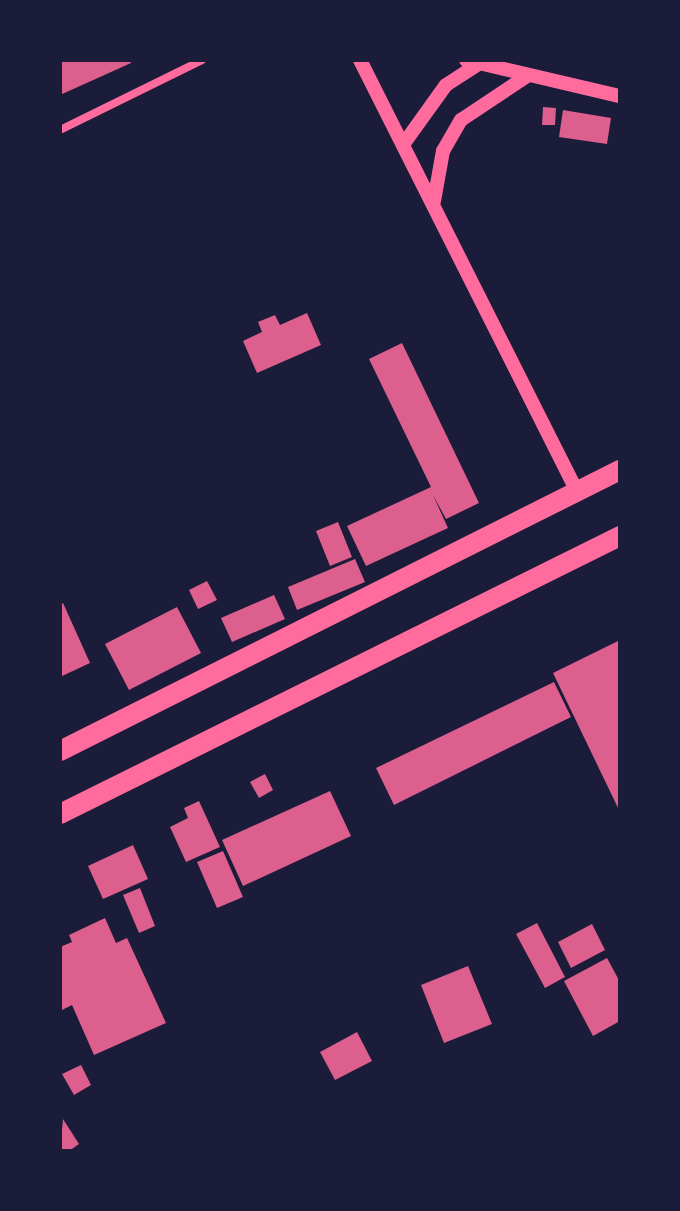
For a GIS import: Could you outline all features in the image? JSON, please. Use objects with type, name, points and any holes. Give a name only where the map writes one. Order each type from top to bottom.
[{"type":"main road","points":[[60,751],[620,470]]},
{"type":"main road","points":[[60,814],[618,541]]},
{"type":"street","points":[[60,130],[202,60]]},
{"type":"street","points":[[360,60],[405,142],[577,491]]},
{"type":"street","points":[[405,142],[446,85],[472,62],[620,96]]},
{"type":"street","points":[[434,201],[443,151],[461,120],[527,76]]},
{"type":"building","points":[[60,60],[130,60],[131,63],[60,95]]},
{"type":"building","points":[[543,107],[556,108],[555,125],[542,125]]},
{"type":"building","points":[[563,110],[611,118],[607,144],[559,137]]},
{"type":"building","points":[[307,313],[321,345],[257,373],[243,341],[262,332],[258,322],[275,315],[280,325]]},
{"type":"building","points":[[402,343],[479,503],[446,519],[433,495],[448,528],[366,566],[347,526],[431,487],[369,359]]},
{"type":"building","points":[[338,522],[352,557],[330,566],[316,531]]},
{"type":"building","points":[[355,559],[365,582],[297,610],[288,587]]},
{"type":"building","points":[[207,581],[217,600],[198,609],[189,590]]},
{"type":"building","points":[[274,595],[285,619],[232,642],[221,618]]},
{"type":"building","points":[[63,603],[90,663],[60,677],[60,604]]},
{"type":"building","points":[[177,607],[201,653],[129,690],[105,644]]},
{"type":"building","points":[[620,640],[620,812],[553,673]]},
{"type":"building","points":[[554,682],[571,717],[394,805],[376,768]]},
{"type":"building","points":[[265,774],[273,790],[259,798],[250,782]]},
{"type":"building","points":[[330,791],[351,836],[243,886],[222,840]]},
{"type":"building","points":[[199,801],[220,847],[186,862],[170,827],[188,818],[184,808]]},
{"type":"building","points":[[133,845],[148,879],[103,899],[88,866]]},
{"type":"building","points":[[223,851],[243,897],[217,908],[197,862]]},
{"type":"building","points":[[140,888],[155,926],[139,933],[123,895]]},
{"type":"building","points":[[105,918],[116,943],[127,938],[166,1023],[94,1055],[72,1005],[60,1011],[60,947],[72,942],[69,935]]},
{"type":"building","points":[[537,923],[565,977],[545,988],[516,934]]},
{"type":"building","points":[[592,924],[605,950],[571,968],[558,942]]},
{"type":"building","points":[[607,958],[620,982],[620,1021],[593,1036],[564,981]]},
{"type":"building","points":[[468,966],[492,1024],[444,1043],[421,985]]},
{"type":"building","points":[[357,1032],[372,1061],[335,1080],[320,1052]]},
{"type":"building","points":[[81,1065],[91,1085],[74,1095],[62,1074]]},
{"type":"building","points":[[63,1119],[79,1144],[69,1151],[60,1151]]}]
